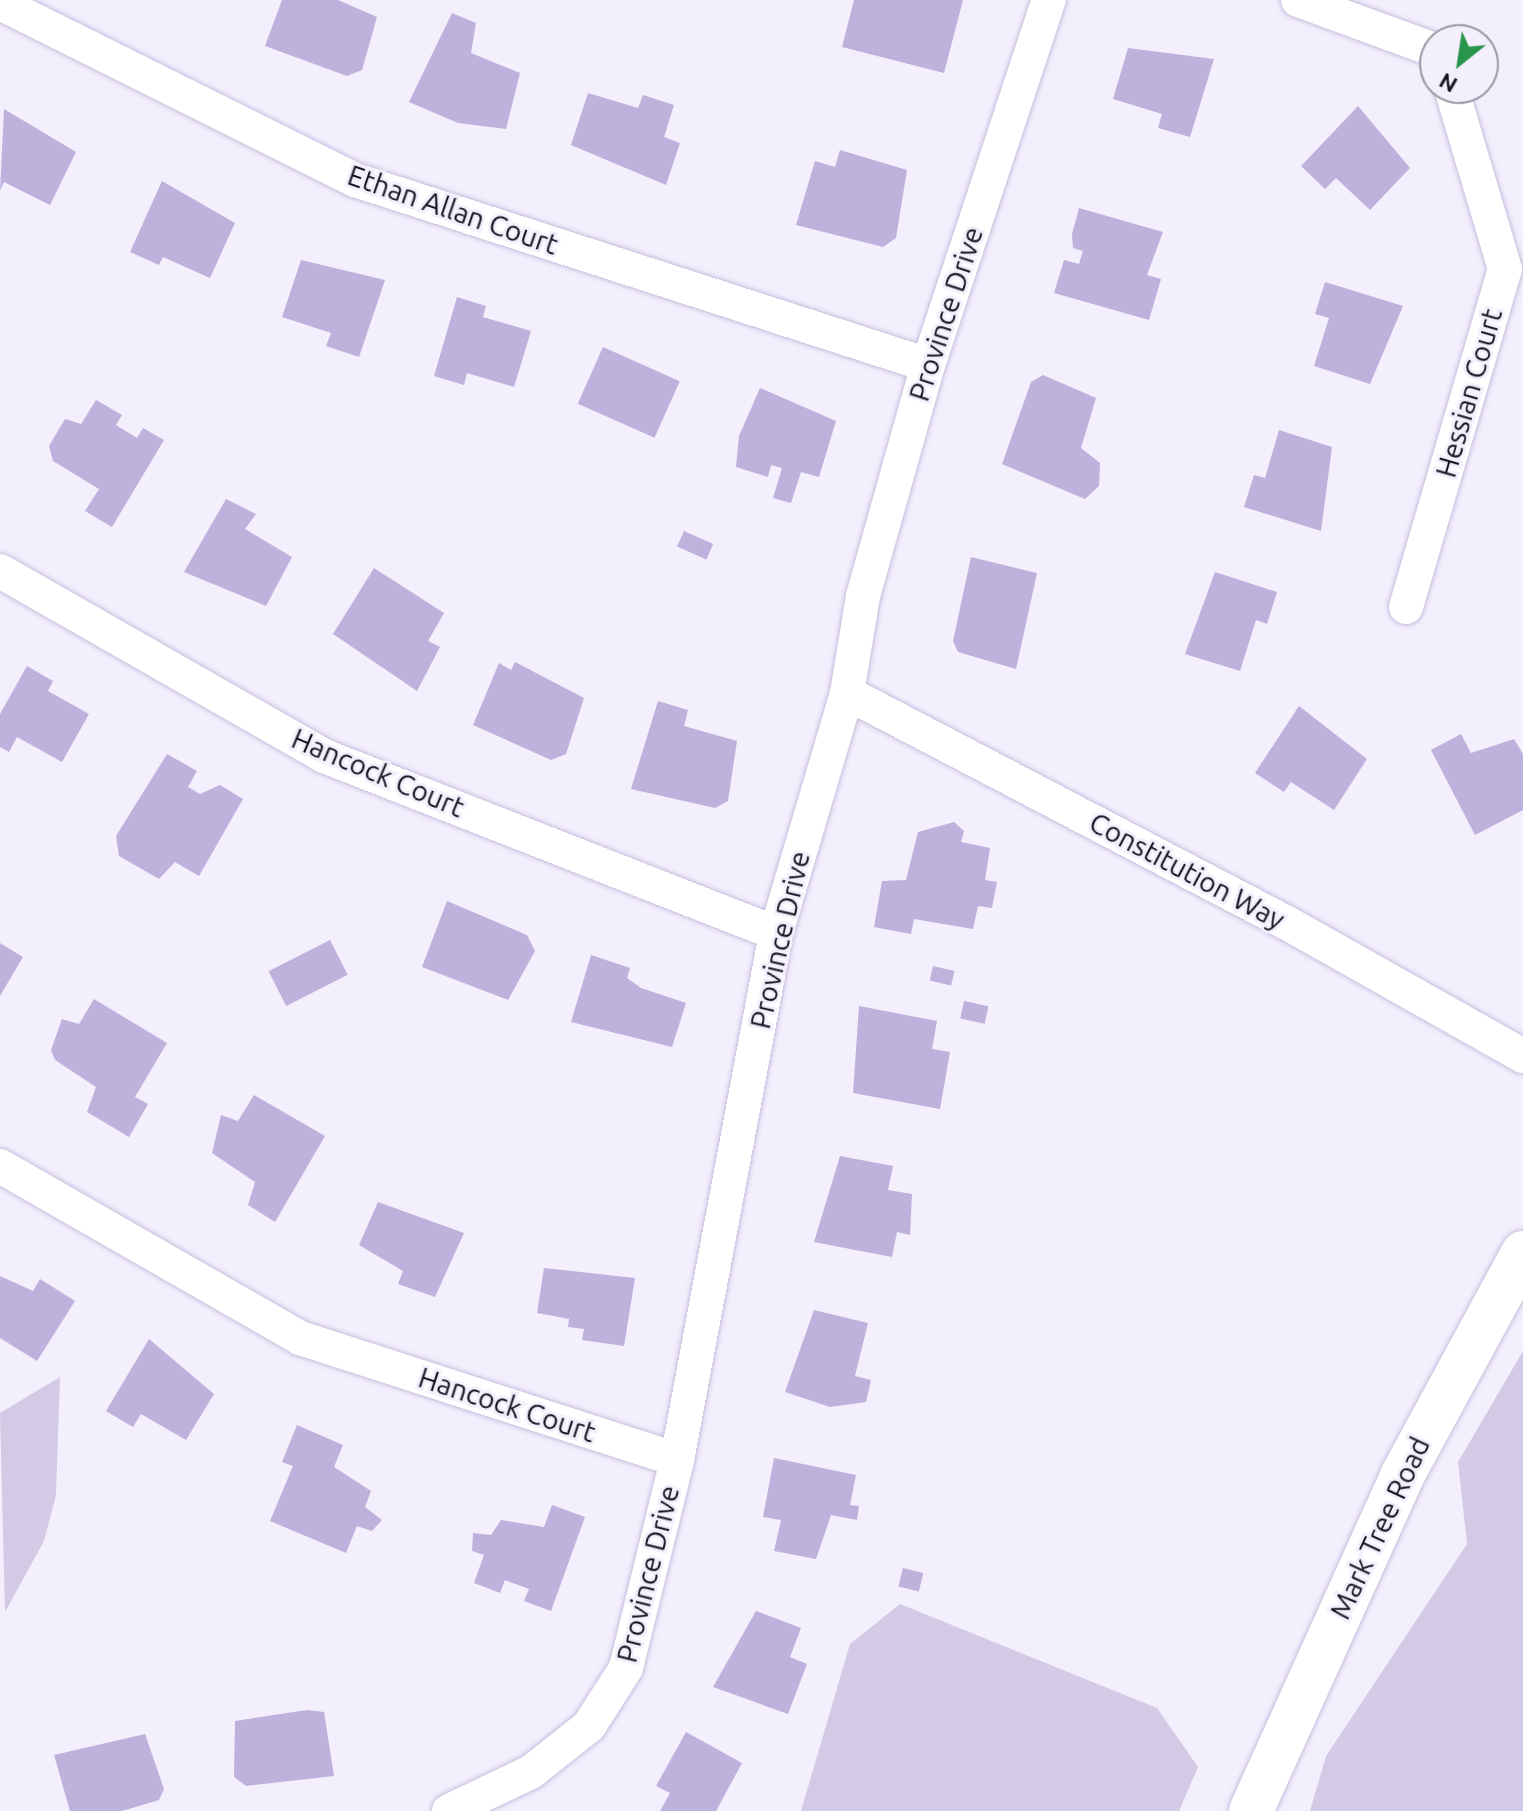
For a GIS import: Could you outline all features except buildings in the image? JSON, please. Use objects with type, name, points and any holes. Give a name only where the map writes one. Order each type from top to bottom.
[{"type":"main road","name":"Mark Tree Road","points":[[1251,1811],[1402,1476],[1523,1253]]},
{"type":"street","name":"Province Drive","points":[[449,1811],[531,1772],[589,1726],[626,1668],[677,1460],[776,933],[847,693],[863,596],[928,365],[1049,0]]},
{"type":"street","points":[[1298,0],[1419,44]]},
{"type":"street","name":"Ethan Allan Court","points":[[0,3],[355,180],[928,365]]},
{"type":"street","name":"Hessian Court","points":[[1406,607],[1505,269],[1456,104]]},
{"type":"street","name":"Hancock Court","points":[[0,571],[324,756],[776,933]]},
{"type":"street","name":"Constitution Way","points":[[847,693],[1287,923],[1523,1056]]},
{"type":"street","name":"Hancock Court","points":[[0,1166],[300,1338],[677,1460]]},
{"type":"shaded area","points":[[1523,1351],[1523,1811],[1310,1811],[1326,1756],[1467,1544],[1458,1462]]},
{"type":"shaded area","points":[[60,1377],[56,1495],[44,1541],[5,1612],[0,1413]]},
{"type":"shaded area","points":[[900,1604],[1157,1708],[1198,1767],[1179,1811],[801,1811],[850,1644]]}]
